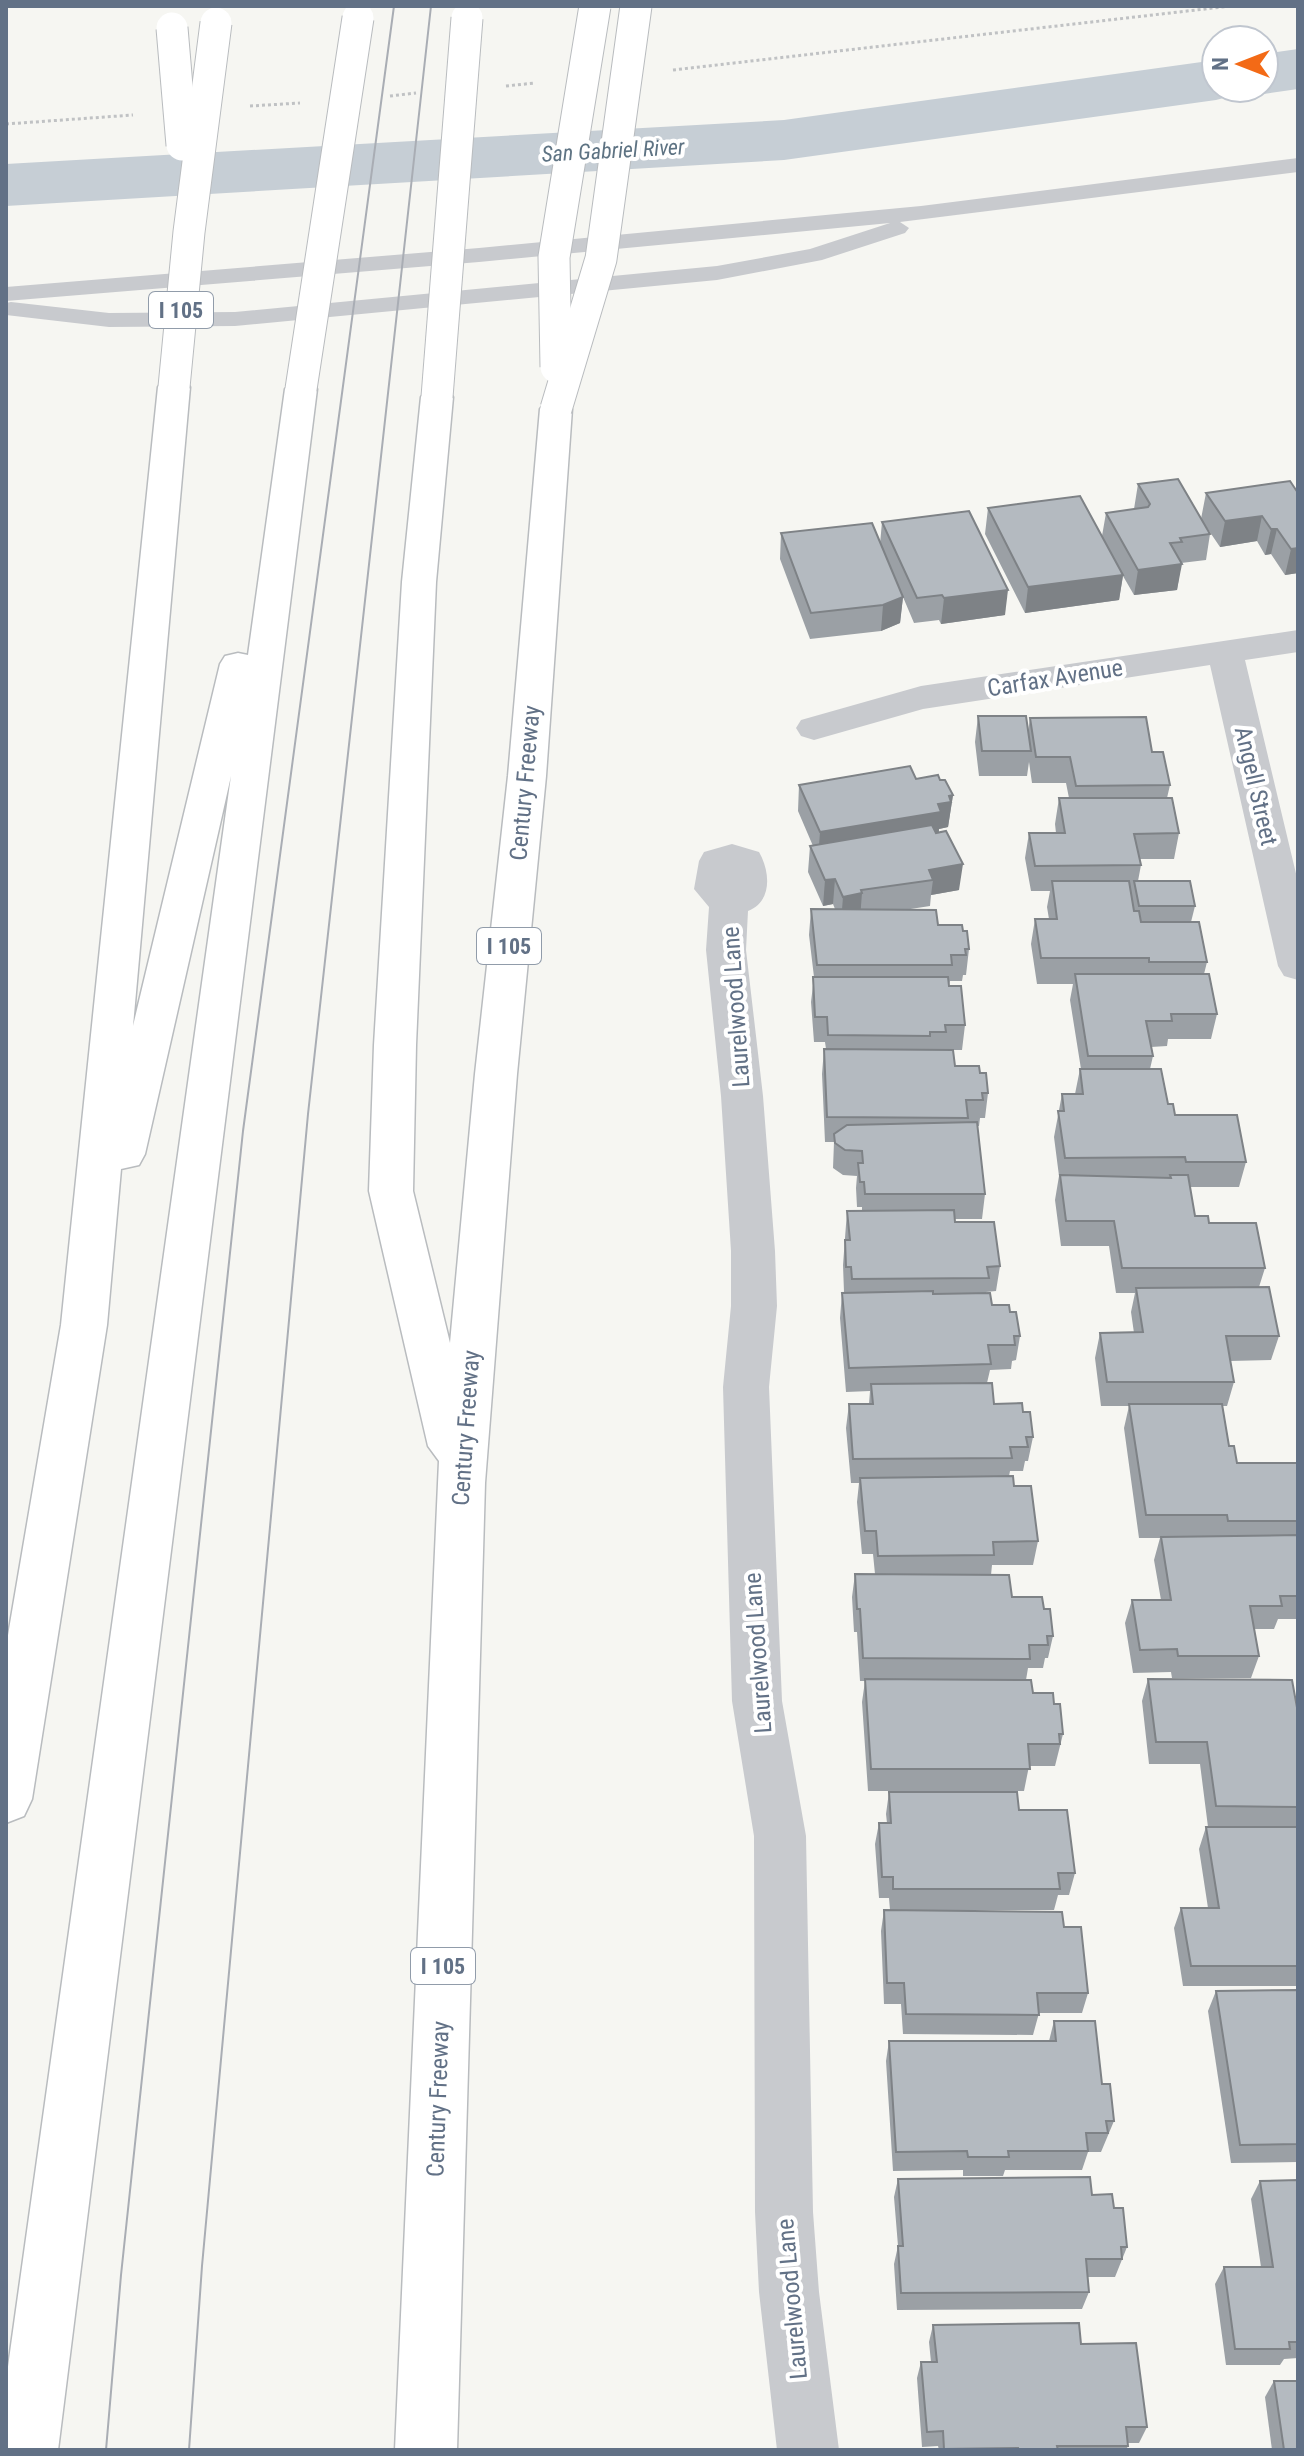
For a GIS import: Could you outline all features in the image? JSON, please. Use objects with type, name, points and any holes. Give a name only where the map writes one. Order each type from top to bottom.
[{"type":"highway","points":[[556,409],[554,257],[595,6]]},
{"type":"highway","points":[[556,409],[601,259],[636,6]]},
{"type":"highway","points":[[27,2450],[122,1751],[285,488],[359,12]]},
{"type":"highway","points":[[461,1483],[391,1191],[395,1045],[419,582],[468,12]]},
{"type":"highway","points":[[189,232],[217,14]]},
{"type":"highway","points":[[172,17],[189,232]]},
{"type":"highway","name":"I 105","points":[[6,1799],[84,1325],[189,232]]},
{"type":"highway","name":"Century Freeway","points":[[426,2450],[461,1483],[496,1074],[527,776],[556,409]]},
{"type":"highway","points":[[84,1325],[262,558],[285,488]]},
{"type":"street","name":"Carfax Avenue","points":[[814,728],[921,698],[1298,641]]},
{"type":"street","name":"Angell Street","points":[[1225,652],[1298,966]]},
{"type":"street","name":"Laurelwood Lane","points":[[729,903],[726,950],[742,1096],[754,1278],[746,1387],[757,1701],[780,1836],[784,2212],[789,2292],[808,2450]]},
{"type":"lane","points":[[6,294],[463,256],[921,213],[1298,165]]},
{"type":"lane","points":[[6,308],[109,320],[235,319],[717,273],[814,255],[888,234],[921,213]]},
{"type":"building","points":[[1178,479],[1210,534],[1180,538],[1182,542],[1170,543],[1182,564],[1138,570],[1106,513],[1148,507],[1150,504],[1138,484]]},
{"type":"building","points":[[1290,481],[1298,493],[1298,548],[1291,549],[1277,529],[1271,529],[1262,516],[1225,521],[1206,493]]},
{"type":"building","points":[[1080,496],[1123,575],[1028,587],[988,508]]},
{"type":"building","points":[[969,511],[1008,590],[917,598],[882,522]]},
{"type":"building","points":[[872,523],[903,597],[883,605],[811,613],[781,533]]},
{"type":"building","points":[[978,716],[1026,716],[1031,751],[982,751]]},
{"type":"building","points":[[1146,717],[1152,752],[1163,752],[1170,785],[1076,786],[1070,757],[1036,757],[1030,718]]},
{"type":"building","points":[[910,766],[916,779],[938,775],[940,780],[945,780],[953,795],[949,796],[951,802],[938,804],[941,812],[820,832],[799,785]]},
{"type":"building","points":[[1059,798],[1172,798],[1179,833],[1134,834],[1141,865],[1035,866],[1029,833],[1065,833]]},
{"type":"building","points":[[932,825],[936,833],[946,831],[963,864],[929,870],[933,880],[861,890],[862,893],[843,897],[835,879],[825,880],[810,846]]},
{"type":"building","points":[[1052,881],[1129,881],[1134,911],[1139,911],[1141,922],[1199,922],[1207,962],[1149,962],[1149,958],[1041,958],[1035,919],[1057,919]]},
{"type":"building","points":[[1134,881],[1190,881],[1195,906],[1139,906]]},
{"type":"building","points":[[811,909],[936,910],[938,925],[962,925],[963,931],[967,931],[969,949],[965,949],[966,955],[951,955],[952,965],[817,965]]},
{"type":"building","points":[[1075,974],[1209,974],[1217,1014],[1171,1014],[1172,1021],[1146,1021],[1153,1056],[1088,1056]]},
{"type":"building","points":[[813,977],[948,977],[949,986],[961,986],[965,1025],[945,1025],[946,1032],[930,1032],[930,1036],[828,1035],[827,1017],[815,1017]]},
{"type":"building","points":[[824,1049],[953,1050],[955,1066],[979,1066],[980,1073],[986,1073],[988,1093],[982,1093],[983,1100],[966,1100],[968,1118],[827,1117]]},
{"type":"building","points":[[1080,1069],[1161,1069],[1168,1104],[1173,1104],[1175,1115],[1237,1115],[1246,1162],[1186,1162],[1185,1157],[1065,1158],[1058,1111],[1064,1111],[1062,1094],[1083,1094]]},
{"type":"building","points":[[977,1122],[985,1194],[865,1194],[858,1163],[863,1163],[862,1151],[845,1150],[835,1143],[834,1134],[847,1125]]},
{"type":"building","points":[[1060,1175],[1171,1178],[1170,1175],[1188,1175],[1195,1216],[1208,1216],[1209,1223],[1256,1223],[1265,1268],[1122,1268],[1114,1221],[1066,1221]]},
{"type":"building","points":[[954,1210],[955,1222],[994,1222],[1000,1266],[987,1267],[989,1278],[852,1279],[851,1267],[846,1267],[845,1240],[850,1240],[847,1211]]},
{"type":"building","points":[[1269,1287],[1279,1336],[1226,1336],[1234,1382],[1107,1382],[1100,1333],[1143,1332],[1136,1288]]},
{"type":"building","points":[[933,1291],[933,1294],[990,1293],[992,1305],[1009,1305],[1010,1312],[1016,1312],[1020,1336],[1014,1336],[1015,1345],[988,1345],[991,1364],[849,1368],[842,1293]]},
{"type":"building","points":[[992,1383],[994,1404],[1022,1403],[1023,1412],[1030,1412],[1033,1437],[1026,1437],[1028,1447],[1010,1447],[1012,1458],[853,1459],[849,1404],[873,1404],[871,1384]]},
{"type":"building","points":[[1129,1404],[1222,1404],[1229,1446],[1234,1446],[1237,1463],[1298,1463],[1298,1521],[1228,1521],[1227,1515],[1146,1515]]},
{"type":"building","points":[[1013,1476],[1014,1486],[1031,1486],[1038,1541],[993,1542],[994,1555],[878,1556],[876,1531],[865,1531],[860,1478]]},
{"type":"building","points":[[1298,1535],[1298,1596],[1280,1596],[1282,1606],[1250,1606],[1259,1656],[1178,1656],[1177,1649],[1140,1650],[1132,1600],[1171,1600],[1161,1537]]},
{"type":"building","points":[[855,1574],[1009,1575],[1012,1597],[1042,1597],[1044,1609],[1050,1609],[1053,1636],[1047,1636],[1048,1645],[1029,1645],[1030,1659],[863,1658]]},
{"type":"building","points":[[865,1679],[1031,1680],[1033,1693],[1053,1693],[1054,1704],[1060,1704],[1063,1734],[1059,1734],[1060,1744],[1028,1744],[1030,1769],[871,1769]]},
{"type":"building","points":[[1148,1679],[1292,1680],[1298,1713],[1298,1807],[1216,1806],[1207,1742],[1156,1742]]},
{"type":"building","points":[[889,1792],[1017,1792],[1019,1810],[1067,1810],[1075,1873],[1058,1873],[1060,1889],[893,1889],[893,1877],[882,1877],[879,1823],[891,1823]]},
{"type":"building","points":[[1206,1827],[1298,1827],[1298,1966],[1191,1966],[1181,1908],[1219,1908]]},
{"type":"building","points":[[884,1910],[1062,1912],[1064,1927],[1081,1927],[1088,1993],[1037,1993],[1039,2015],[906,2014],[904,1983],[887,1983]]},
{"type":"building","points":[[1298,1990],[1298,2144],[1240,2145],[1216,1991]]},
{"type":"building","points":[[1054,2021],[1095,2021],[1102,2084],[1110,2084],[1114,2121],[1106,2121],[1108,2133],[1086,2133],[1088,2151],[1008,2151],[1009,2157],[968,2157],[967,2151],[896,2152],[889,2041],[1056,2041]]},
{"type":"building","points":[[1090,2177],[1092,2195],[1112,2194],[1114,2208],[1123,2208],[1127,2247],[1121,2247],[1122,2259],[1086,2259],[1089,2292],[901,2293],[898,2246],[903,2246],[898,2179]]},
{"type":"building","points":[[1298,2180],[1298,2342],[1289,2342],[1290,2349],[1235,2349],[1224,2267],[1273,2267],[1260,2181]]},
{"type":"building","points":[[1079,2323],[1081,2344],[1136,2343],[1147,2427],[1126,2427],[1128,2446],[1057,2446],[1058,2450],[944,2449],[943,2431],[927,2432],[921,2362],[937,2362],[933,2325]]},
{"type":"building","points":[[1274,2381],[1298,2381],[1298,2450],[1284,2450]]},
{"type":"waterway","name":"San Gabriel River","points":[[1280,72],[1298,69]]},
{"type":"waterway","name":"San Gabriel River","points":[[6,185],[784,140],[1200,82]]},
{"type":"tram line","points":[[106,2450],[121,2275],[243,1131],[394,6]]},
{"type":"tram line","points":[[189,2450],[202,2266],[308,1114],[431,6]]}]
